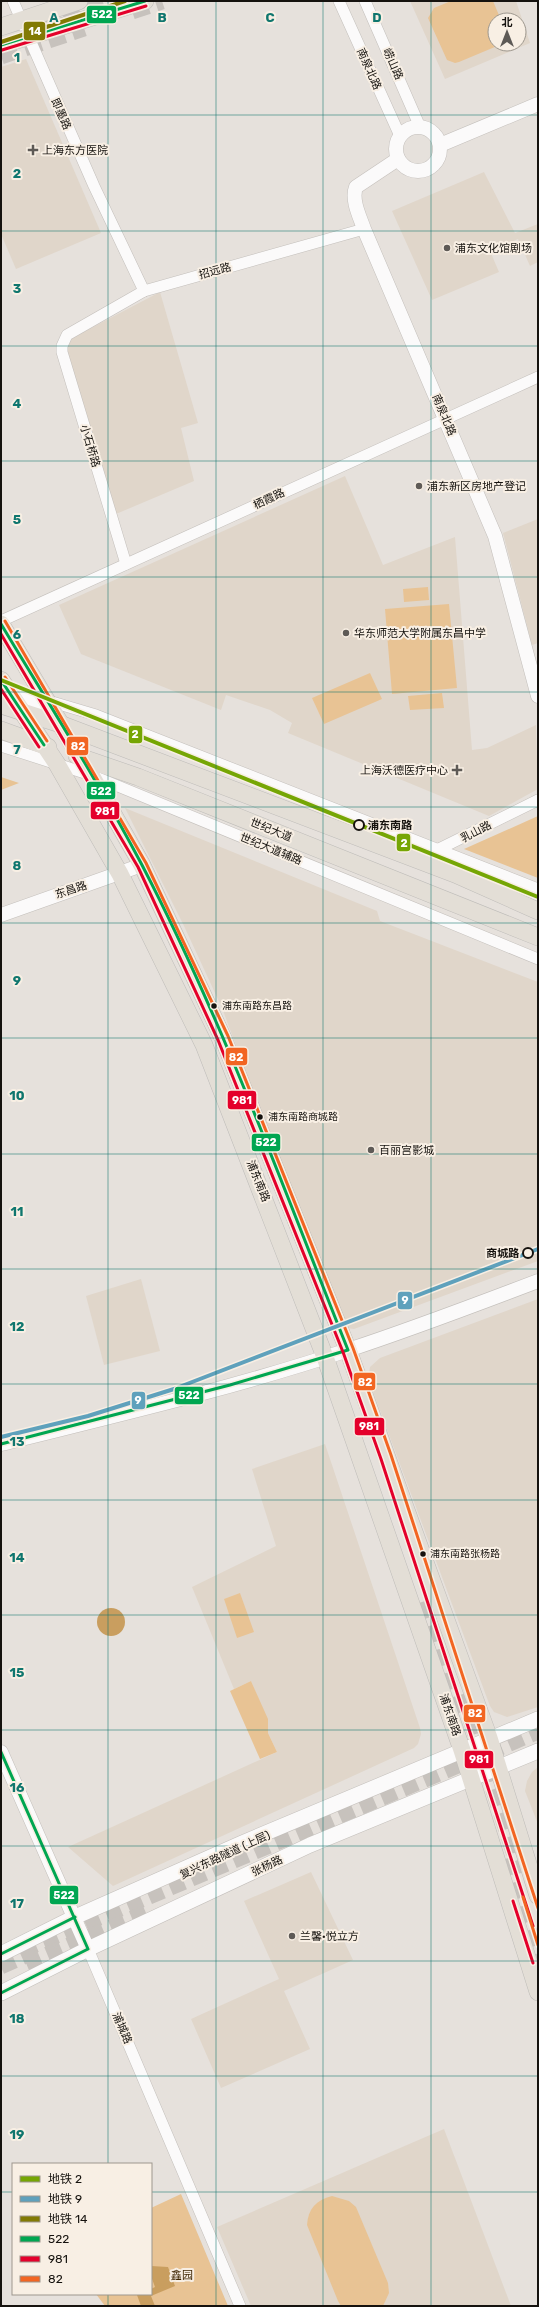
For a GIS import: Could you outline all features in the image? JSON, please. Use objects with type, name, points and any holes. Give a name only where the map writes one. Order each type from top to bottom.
[{"type":"main road","points":[[1,27],[79,1]]},
{"type":"main road","points":[[1,45],[145,1]]},
{"type":"main road","name":"浦东南路","points":[[1,622],[142,865],[223,1038],[348,1350],[489,1738],[535,1876],[538,1896]]},
{"type":"main road","name":"浦东南路","points":[[2,685],[57,764],[120,874],[204,1045],[325,1357],[462,1750],[538,1992]]},
{"type":"main road","points":[[1,704],[60,724],[455,874],[538,911]]},
{"type":"main road","name":"世纪大道","points":[[1,730],[45,747],[138,777],[538,937]]},
{"type":"main road","name":"浦东南路","points":[[362,1464],[427,1601],[386,1457]]},
{"type":"main road","points":[[1,1954],[75,1917],[242,1843],[311,1815],[489,1738],[538,1719]]},
{"type":"main road","name":"张杨路","points":[[1,1993],[88,1949],[310,1845],[538,1751]]},
{"type":"main road","name":"复兴东路隧道 (上层)","points":[[140,1894],[311,1815]]},
{"type":"main road","name":"复兴东路隧道 (上层)","points":[[149,1911],[310,1845]]},
{"type":"street","name":"即墨路","points":[[13,1],[27,36],[94,186],[144,291]]},
{"type":"street","name":"南泉北路","points":[[339,1],[400,136]]},
{"type":"street","name":"崂山路","points":[[365,1],[420,127]]},
{"type":"street","points":[[440,145],[538,104]]},
{"type":"street","points":[[420,127],[433,132],[440,145],[438,160],[428,170],[413,171],[406,168],[398,160],[395,150],[400,136],[409,128],[420,127]]},
{"type":"street","name":"南泉北路","points":[[398,160],[356,187],[354,192],[356,205],[364,229],[495,536],[538,696]]},
{"type":"street","name":"招远路","points":[[72,330],[144,291],[364,229]]},
{"type":"street","name":"小石桥路","points":[[72,330],[63,341],[62,352],[126,564]]},
{"type":"street","name":"栖霞路","points":[[1,622],[445,418],[538,377]]},
{"type":"street","points":[[2,685],[45,700],[96,715],[538,889]]},
{"type":"street","points":[[2,685],[60,724]]},
{"type":"street","name":"世纪大道辅路","points":[[1,746],[91,775],[538,959]]},
{"type":"street","name":"乳山路","points":[[439,849],[538,800]]},
{"type":"street","points":[[439,849],[455,874]]},
{"type":"street","name":"东昌路","points":[[1,915],[142,865]]},
{"type":"street","points":[[1,1444],[230,1385],[325,1357],[538,1281]]},
{"type":"street","name":"浦城路","points":[[1,1752],[75,1917],[240,2306]]},
{"type":"shaded area","points":[[410,1],[516,1],[520,12],[487,12],[487,52],[509,52],[445,79]]},
{"type":"shaded area","points":[[527,34],[530,43],[527,44]]},
{"type":"shaded area","name":"上海东方医院","points":[[26,59],[101,233],[16,269],[1,234],[1,67]]},
{"type":"shaded area","points":[[484,172],[515,233],[538,224],[538,262],[530,266],[518,239],[490,251],[499,272],[432,300],[392,211]]},
{"type":"shaded area","points":[[160,292],[198,423],[181,428],[194,481],[116,514],[66,351],[70,339]]},
{"type":"shaded area","name":"华东师范大学附属东昌中学","points":[[345,476],[383,565],[455,537],[472,750],[487,748],[536,725],[538,789],[489,816],[288,733],[292,723],[270,710],[226,695],[221,710],[81,654],[59,605]]},
{"type":"shaded area","points":[[538,519],[538,643],[532,645],[503,533]]},
{"type":"shaded area","points":[[125,808],[377,911],[380,921],[538,982],[538,1261],[354,1329],[347,1328],[307,1236],[222,1008],[184,926]]},
{"type":"shaded area","points":[[141,1279],[160,1351],[104,1365],[86,1296]]},
{"type":"shaded area","points":[[538,1299],[538,1707],[507,1717],[494,1712],[490,1706],[369,1381],[369,1374],[370,1367],[380,1358]]},
{"type":"shaded area","points":[[325,1444],[420,1728],[421,1734],[418,1744],[414,1748],[113,1886],[68,1847],[277,1752],[268,1733],[268,1722],[251,1681],[234,1689],[192,1587],[276,1546],[252,1469]]},
{"type":"shaded area","points":[[111,1608],[121,1612],[125,1622],[121,1632],[111,1636],[101,1632],[97,1622],[101,1612]]},
{"type":"shaded area","points":[[538,1767],[538,1824],[525,1791],[527,1781],[532,1772]]},
{"type":"shaded area","points":[[311,1872],[353,1960],[284,1991],[310,2049],[221,2088],[191,2019],[279,1979],[244,1901]]},
{"type":"shaded area","points":[[444,2129],[511,2306],[251,2306],[217,2227]]},
{"type":"shaded area","points":[[152,2266],[168,2267],[175,2286],[151,2296],[155,2306],[141,2306],[137,2295],[152,2295],[152,2288],[155,2287],[152,2279]]},
{"type":"green space","points":[[451,1],[493,1],[498,12],[487,12],[487,50],[455,63],[447,60],[428,18],[434,8]]},
{"type":"green space","points":[[428,587],[429,600],[404,602],[403,589]]},
{"type":"green space","points":[[449,604],[457,688],[392,694],[385,609]]},
{"type":"green space","points":[[370,673],[382,699],[324,724],[312,698]]},
{"type":"green space","points":[[442,693],[444,708],[410,710],[408,696]]},
{"type":"green space","points":[[1,777],[19,783],[1,790]]},
{"type":"green space","points":[[538,816],[538,878],[464,849]]},
{"type":"green space","points":[[240,1593],[254,1632],[237,1638],[224,1599]]},
{"type":"green space","points":[[251,1681],[268,1719],[268,1733],[277,1752],[260,1759],[230,1691]]},
{"type":"green space","name":"鑫园","points":[[181,2194],[228,2306],[105,2306],[97,2295],[152,2295],[152,2208]]},
{"type":"green space","points":[[332,2196],[349,2201],[356,2207],[388,2283],[389,2293],[383,2306],[341,2306],[338,2301],[307,2225],[309,2214],[314,2206],[321,2200]]},
{"type":"tunnel","points":[[40,25],[110,1]]},
{"type":"tunnel","points":[[132,11],[162,1]]},
{"type":"tunnel","points":[[1,56],[84,28]]},
{"type":"tunnel","points":[[422,1602],[458,1714]]},
{"type":"tunnel","points":[[463,1694],[521,1873]]},
{"type":"tunnel","points":[[22,1951],[538,1732]]},
{"type":"tunnel","points":[[505,1859],[538,1961]]},
{"type":"tunnel","points":[[26,1963],[149,1911]]},
{"type":"tunnel","points":[[1,1967],[35,1952]]},
{"type":"metro line","name":"14","points":[[1,42],[125,1]]},
{"type":"metro line","name":"2","points":[[1,680],[538,897]]},
{"type":"metro line","name":"9","points":[[1,1437],[88,1416],[174,1389],[538,1249]]},
{"type":"transit line","name":"522","points":[[1,45],[145,1]]},
{"type":"transit line","name":"981","points":[[2,50],[146,6]]},
{"type":"transit line","name":"82","points":[[5,621],[146,863],[228,1036],[353,1348],[391,1455],[538,1908]]},
{"type":"transit line","name":"522","points":[[1,624],[109,804],[142,865],[171,924],[226,1044],[276,1166],[348,1350],[230,1385],[1,1444]]},
{"type":"transit line","name":"981","points":[[1,634],[138,867],[218,1040],[343,1352],[381,1459],[533,1926]]},
{"type":"transit line","name":"82","points":[[5,677],[47,741]]},
{"type":"transit line","name":"522","points":[[1,680],[44,745]]},
{"type":"transit line","name":"981","points":[[1,689],[39,747]]},
{"type":"transit line","name":"522","points":[[1,1752],[88,1949],[1,1993]]},
{"type":"transit line","name":"82","points":[[523,1897],[538,1945]]},
{"type":"transit line","name":"981","points":[[513,1901],[533,1963]]},
{"type":"transit line","name":"522","points":[[1,1954],[75,1917]]},
{"type":"place","name":"上海东方医院","points":[[33,150]]},
{"type":"place","name":"浦东文化馆剧场","points":[[447,248]]},
{"type":"place","name":"浦东新区房地产登记","points":[[419,486]]},
{"type":"place","name":"华东师范大学附属东昌中学","points":[[346,633]]},
{"type":"place","name":"上海沃德医疗中心","points":[[457,770]]},
{"type":"place","name":"浦东南路","points":[[359,825]]},
{"type":"place","name":"浦东南路东昌路","points":[[214,1006]]},
{"type":"place","name":"浦东南路商城路","points":[[260,1117]]},
{"type":"place","name":"百丽宫影城","points":[[371,1150]]},
{"type":"place","name":"商城路","points":[[528,1253]]},
{"type":"place","name":"浦东南路张杨路","points":[[423,1554]]},
{"type":"place","name":"兰馨·悦立方","points":[[292,1936]]}]
